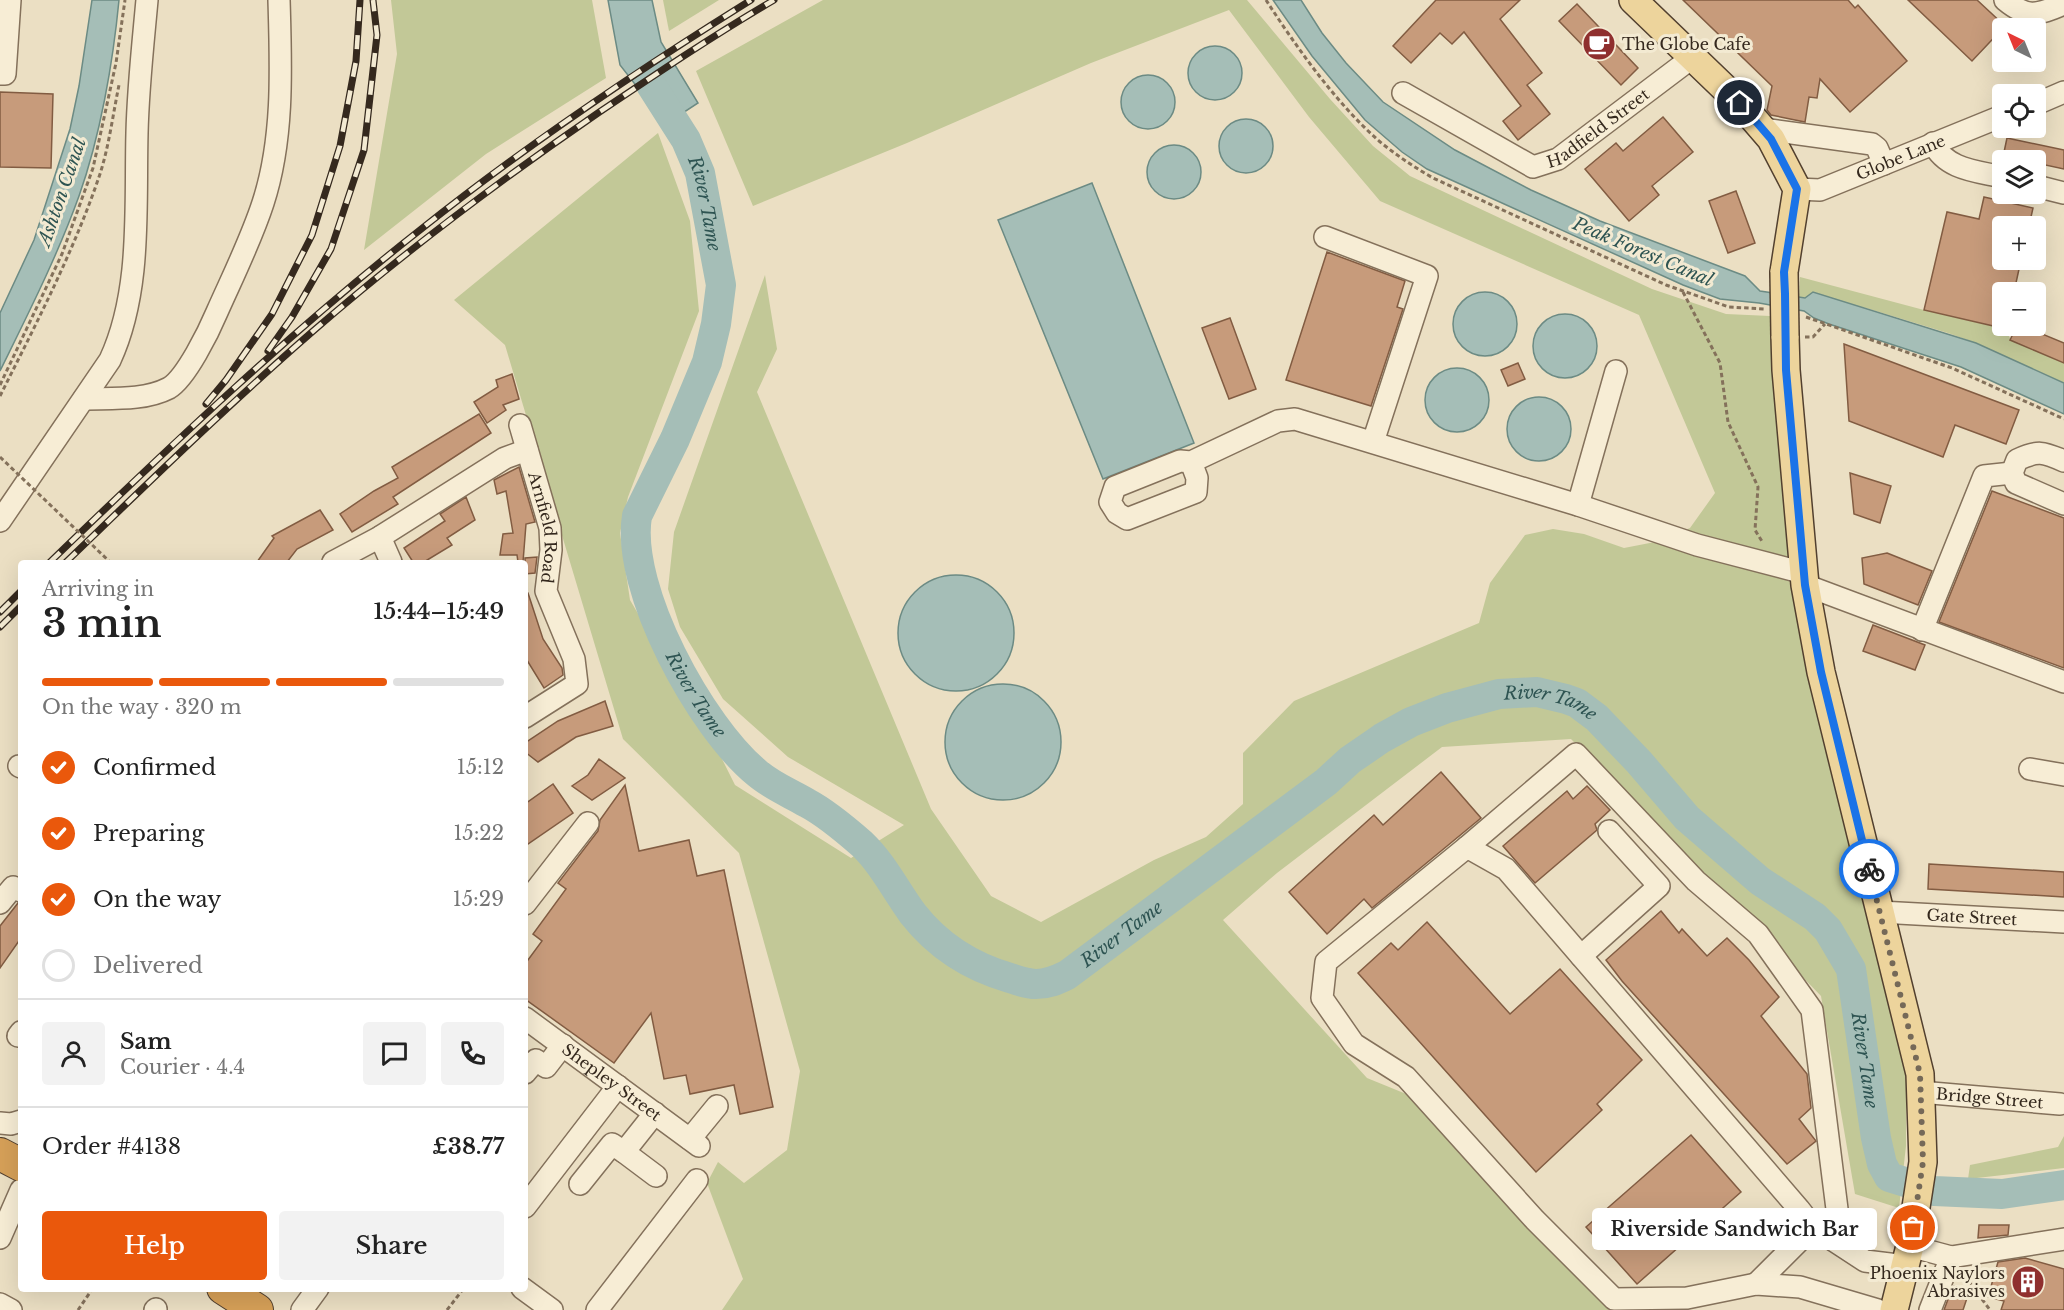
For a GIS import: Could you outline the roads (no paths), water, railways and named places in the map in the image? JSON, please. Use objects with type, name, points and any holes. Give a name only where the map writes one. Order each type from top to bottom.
[{"type":"highway","points":[[0,1154],[18,1163]]},
{"type":"highway","points":[[229,1292],[257,1310]]},
{"type":"main road","points":[[1633,0],[1740,103],[1763,129],[1771,139],[1797,189],[1784,272],[1793,326],[1787,381],[1805,579],[1821,672],[1920,1074],[1923,1162],[1908,1256],[1894,1310]]},
{"type":"street","points":[[0,75],[5,74],[10,0]]},
{"type":"street","points":[[0,521],[110,360],[117,344],[132,282],[138,97],[147,0]]},
{"type":"street","points":[[84,399],[131,397],[171,387],[187,368],[207,334],[263,203],[273,161],[281,74],[279,0]]},
{"type":"street","points":[[2005,0],[2015,9],[2036,15],[2064,4]]},
{"type":"street","name":"Hadfield Street","points":[[1403,93],[1533,167],[1558,159],[1693,57]]},
{"type":"street","points":[[2046,100],[2064,92]]},
{"type":"street","name":"Globe Lane","points":[[1797,189],[1820,190],[1992,120]]},
{"type":"street","points":[[1763,129],[1872,144],[1877,148],[1884,164]]},
{"type":"street","points":[[1933,144],[1940,155],[1952,164],[1992,174]]},
{"type":"street","points":[[2046,188],[2064,193]]},
{"type":"street","points":[[1325,237],[1427,276],[1372,442]]},
{"type":"street","points":[[1578,505],[1616,371]]},
{"type":"street","points":[[1191,462],[1278,421],[1295,418],[1578,505],[1805,579],[1922,630],[2064,682]]},
{"type":"street","name":"Arnfield Road","points":[[520,425],[550,528],[552,550],[546,591],[574,659],[577,684],[528,715]]},
{"type":"street","name":"Arnfield Road","points":[[337,560],[380,537],[506,458],[527,450]]},
{"type":"street","points":[[2064,461],[2044,452],[2034,453],[2017,460],[2012,473],[2016,483],[2064,504]]},
{"type":"street","points":[[1922,630],[1984,476],[2012,473]]},
{"type":"street","points":[[380,537],[390,560]]},
{"type":"street","points":[[1833,1240],[1836,1209],[1812,1010],[1758,934],[1696,881],[1576,754],[1326,962],[1322,998],[1354,1044],[1406,1077],[1535,1220],[1614,1299],[1687,1298],[1756,1284],[1800,1287],[1878,1310]]},
{"type":"street","points":[[2030,769],[2064,775]]},
{"type":"street","points":[[528,898],[588,823]]},
{"type":"street","points":[[1581,956],[1659,886],[1609,831]]},
{"type":"street","points":[[1467,847],[1506,869],[1813,1227],[1865,1260],[1908,1256],[1950,1257],[2064,1239]]},
{"type":"street","points":[[0,903],[13,887],[18,890]]},
{"type":"street","name":"Gate Street","points":[[1880,912],[2064,922]]},
{"type":"street","name":"Shepley Street","points":[[528,1020],[695,1143],[717,1106]]},
{"type":"street","points":[[528,1069],[536,1059],[546,1067],[563,1045]]},
{"type":"street","points":[[528,1202],[618,1086]]},
{"type":"street","name":"Bridge Street","points":[[1920,1092],[2060,1104]]},
{"type":"street","points":[[624,1152],[655,1113]]},
{"type":"street","points":[[0,1123],[18,1122]]},
{"type":"street","points":[[580,1184],[612,1144],[656,1176]]},
{"type":"street","points":[[597,1310],[697,1180]]},
{"type":"street","points":[[1,1236],[18,1197]]},
{"type":"street","points":[[1756,1284],[1813,1227]]},
{"type":"street","points":[[1930,1310],[1950,1257]]},
{"type":"street","points":[[302,1310],[315,1292]]},
{"type":"street","points":[[527,1292],[552,1310]]},
{"type":"street","points":[[0,1304],[11,1310]]},
{"type":"water","name":"Ashton Canal","points":[[92,0],[119,0],[109,74],[99,125],[87,173],[61,241],[0,371],[0,313],[34,240],[70,129]]},
{"type":"water","points":[[608,0],[652,0],[661,42],[698,103],[666,124],[620,65]]},
{"type":"water","name":"Peak Forest Canal","points":[[1273,0],[1301,0],[1322,33],[1346,63],[1383,102],[1455,150],[1531,190],[1600,221],[1745,276],[1760,291],[1805,298],[1813,292],[1976,343],[2064,383],[2064,414],[1961,367],[1829,324],[1804,311],[1720,299],[1683,285],[1427,169],[1402,152],[1365,120],[1312,56]]},
{"type":"water","points":[[1210,46],[1220,46],[1230,50],[1238,58],[1242,73],[1238,88],[1230,96],[1220,100],[1210,100],[1200,96],[1192,88],[1188,78],[1188,68],[1192,58],[1200,50]]},
{"type":"water","points":[[1148,75],[1158,77],[1167,83],[1173,92],[1175,102],[1173,112],[1167,121],[1158,127],[1148,129],[1138,127],[1129,121],[1123,112],[1121,102],[1123,92],[1129,83],[1138,77]]},
{"type":"water","points":[[1241,119],[1251,119],[1261,123],[1269,131],[1273,146],[1269,161],[1261,169],[1251,173],[1241,173],[1231,169],[1223,161],[1219,151],[1219,141],[1223,131],[1231,123]]},
{"type":"water","points":[[1174,145],[1184,147],[1193,153],[1199,162],[1201,172],[1199,182],[1193,191],[1184,197],[1174,199],[1164,197],[1155,191],[1149,182],[1147,172],[1149,162],[1155,153],[1164,147]]},
{"type":"water","points":[[1092,183],[1194,443],[1103,479],[998,220]]},
{"type":"water","points":[[1479,292],[1491,292],[1508,301],[1515,312],[1517,324],[1515,336],[1508,347],[1491,356],[1479,356],[1467,351],[1458,342],[1453,330],[1453,318],[1458,306],[1467,297]]},
{"type":"water","points":[[1559,314],[1571,314],[1588,323],[1595,334],[1597,346],[1595,358],[1588,369],[1571,378],[1559,378],[1547,373],[1538,364],[1533,352],[1533,340],[1538,328],[1547,319]]},
{"type":"water","points":[[1457,368],[1475,373],[1480,377],[1484,382],[1489,400],[1484,418],[1480,423],[1475,427],[1457,432],[1439,427],[1434,423],[1430,418],[1425,400],[1430,382],[1434,377],[1439,373]]},
{"type":"water","points":[[1533,397],[1545,397],[1562,406],[1569,417],[1571,429],[1569,441],[1562,452],[1545,461],[1533,461],[1521,456],[1512,447],[1507,435],[1507,423],[1512,411],[1521,402]]},
{"type":"water","points":[[956,575],[978,579],[997,592],[1010,611],[1014,633],[1010,655],[997,674],[978,687],[956,691],[934,687],[915,674],[902,655],[898,633],[902,611],[915,592],[934,579]]},
{"type":"water","points":[[1003,684],[1025,688],[1044,701],[1057,720],[1061,742],[1057,764],[1044,783],[1025,796],[1003,800],[981,796],[962,783],[949,764],[945,742],[949,720],[962,701],[981,688]]},
{"type":"waterway","name":"River Tame","points":[[651,85],[686,140],[700,173],[721,285],[716,324],[707,362],[675,439],[637,516],[636,546],[643,580],[655,617],[691,691],[735,752],[763,778],[821,812],[862,844],[883,869],[913,914],[933,936],[957,954],[996,973],[1029,983],[1040,984],[1060,979],[1382,738],[1411,722],[1447,708],[1499,694],[1537,692],[1577,703],[1597,718],[1687,818],[1760,881],[1815,917],[1828,930],[1851,969],[1876,1138],[1882,1164],[1889,1177],[1934,1191],[2002,1194],[2064,1185]]},
{"type":"railway","points":[[206,404],[226,380],[272,314],[312,235],[340,146],[356,61],[360,0]]},
{"type":"railway","points":[[268,351],[292,317],[331,249],[364,150],[377,35],[373,0]]},
{"type":"railway","points":[[52,560],[277,350],[371,269],[460,199],[582,110],[751,0]]},
{"type":"railway","points":[[68,560],[280,360],[416,246],[488,191],[598,113],[774,0]]},
{"type":"railway","points":[[0,612],[18,594]]},
{"type":"railway","points":[[0,627],[18,609]]},
{"type":"place","name":"The Globe Cafe","points":[[1599,44]]},
{"type":"place","name":"Riverside Sandwich Bar","points":[[1913,1228]]},
{"type":"place","name":"Phoenix Naylors Abrasives","points":[[2028,1282]]}]
